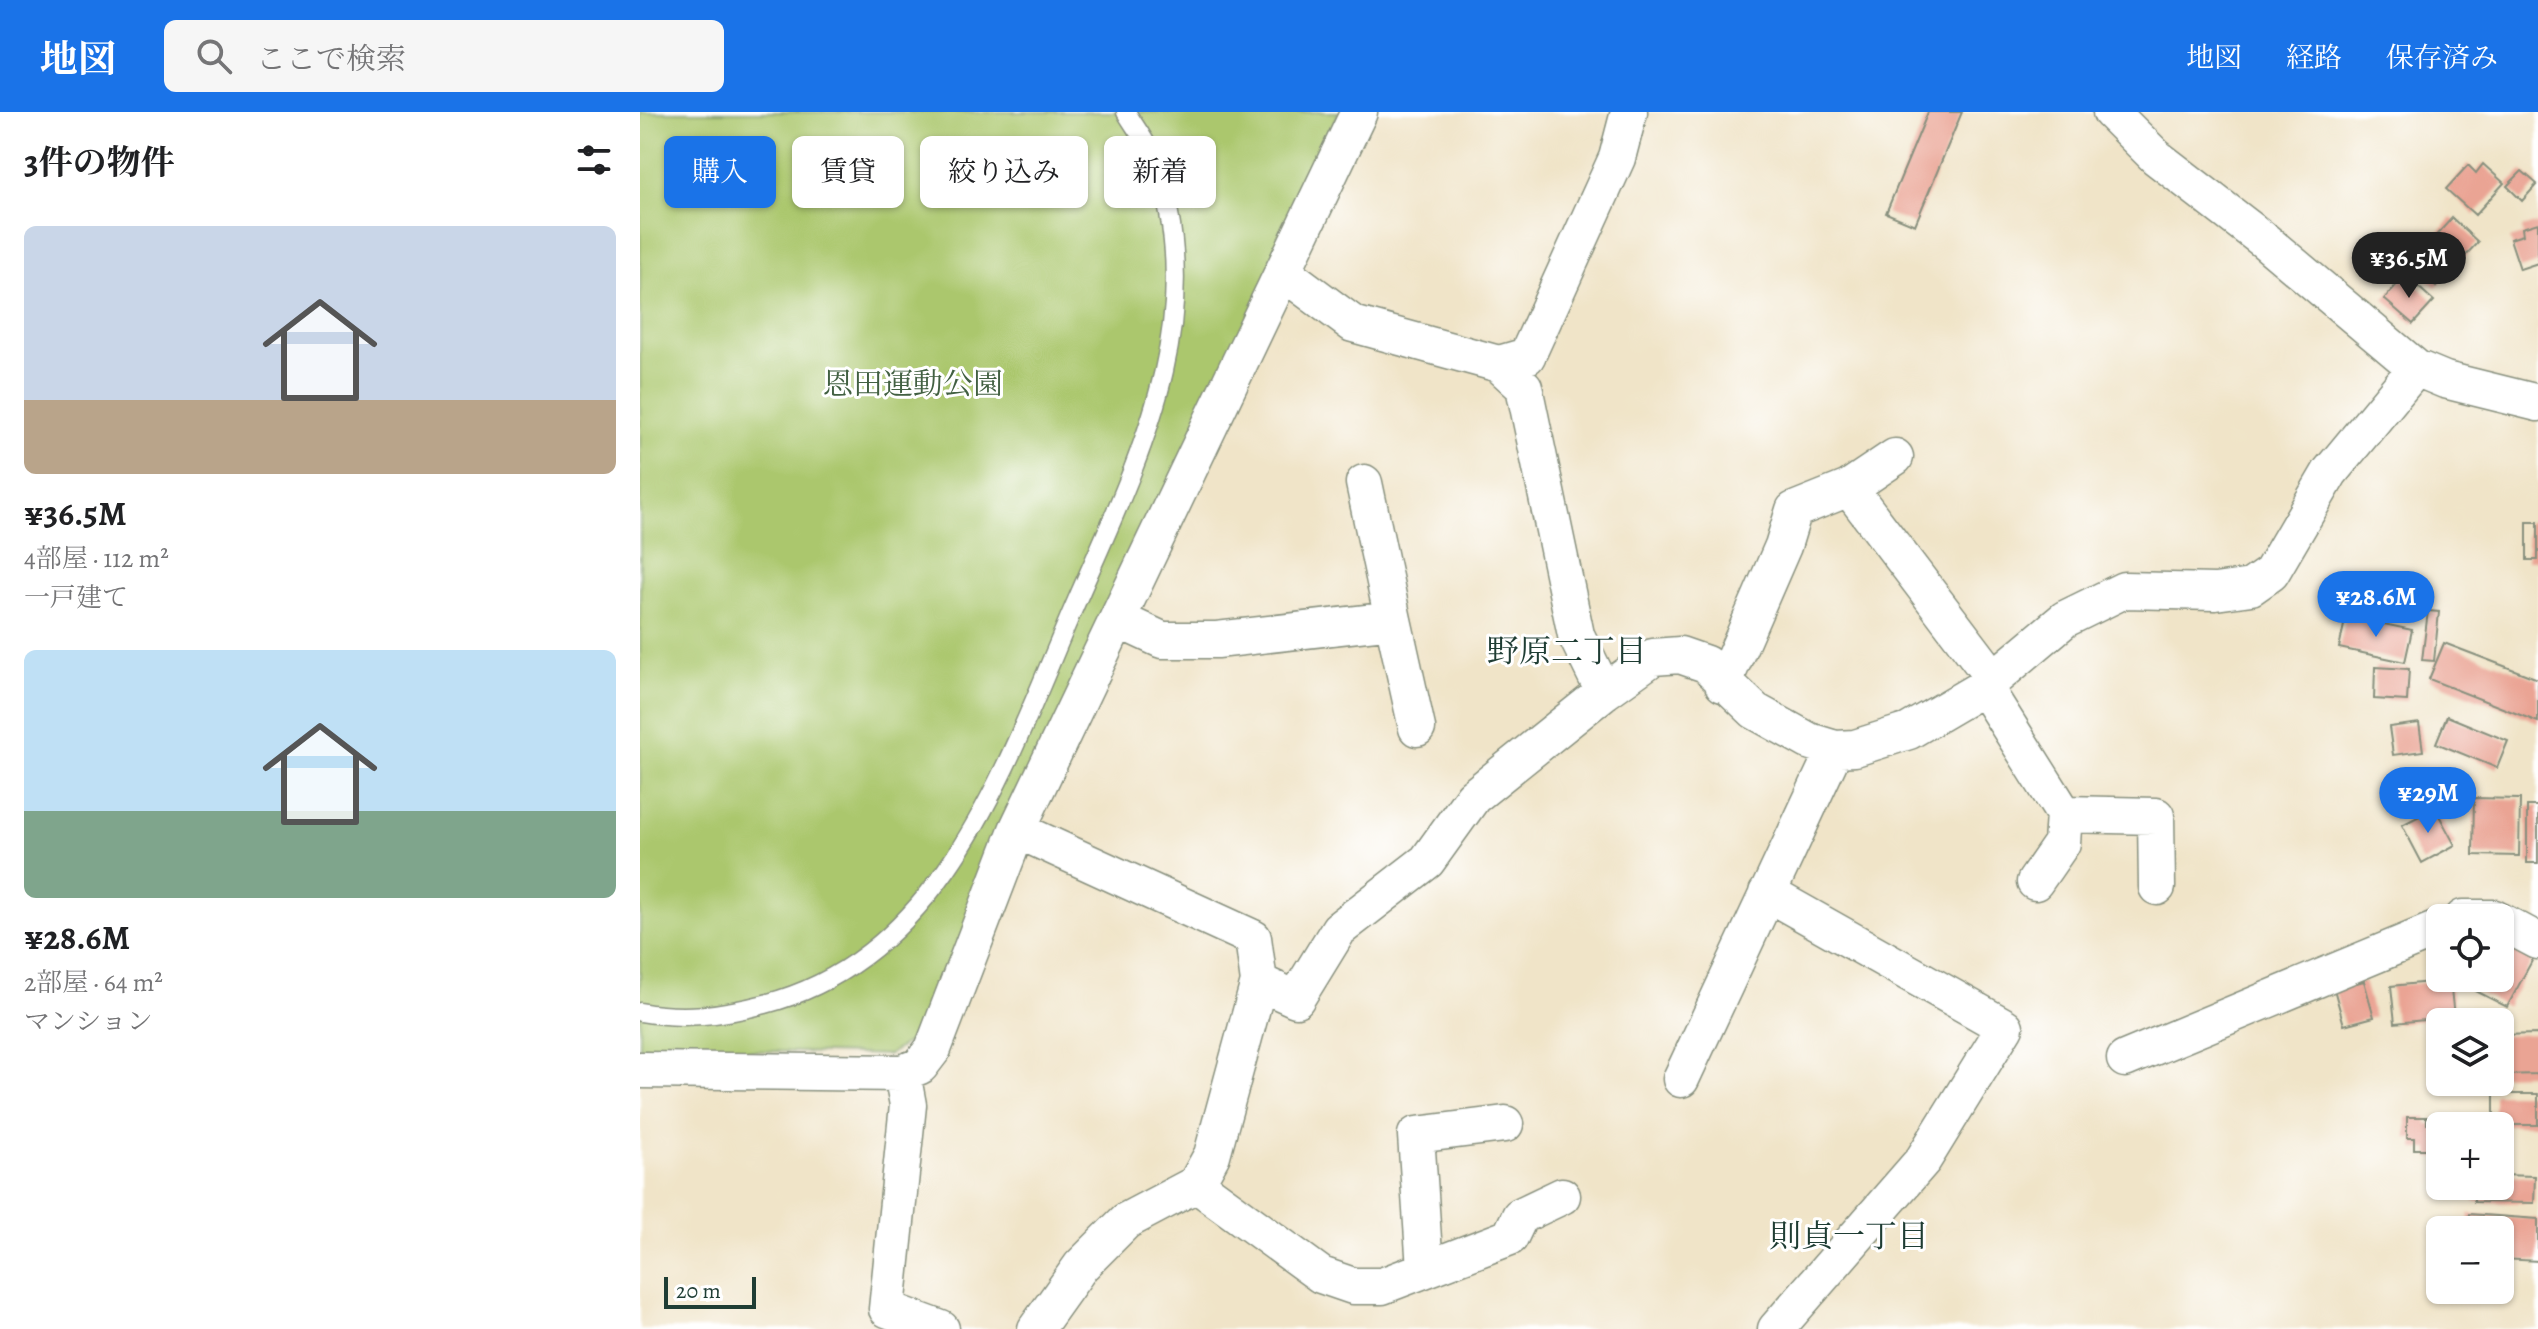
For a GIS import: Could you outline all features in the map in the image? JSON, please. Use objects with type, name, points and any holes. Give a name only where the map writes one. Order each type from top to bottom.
[{"type":"street","points":[[640,1070],[902,1073],[920,1066],[933,1049],[1017,830],[1359,112]]},
{"type":"street","points":[[1499,364],[1527,356],[1617,158],[1629,112]]},
{"type":"street","points":[[2111,112],[2156,157],[2265,241],[2416,368],[2445,380],[2538,403]]},
{"type":"street","points":[[1283,272],[1353,324],[1499,364],[1524,387],[1576,635],[1604,692]]},
{"type":"street","points":[[1259,982],[1296,999],[1339,929],[1427,861],[1473,797],[1604,692],[1653,657],[1680,655],[1706,664],[1723,684],[1755,711],[1809,741],[1835,749],[1855,748],[1909,731],[1989,683],[2065,619],[2124,590],[2215,592],[2251,587],[2271,573],[2330,472],[2416,368]]},
{"type":"street","points":[[1723,684],[1783,546],[1794,510],[1849,488],[1895,457]]},
{"type":"street","points":[[1364,483],[1417,728]]},
{"type":"street","points":[[1849,488],[1989,683],[2064,814],[2062,843],[2035,882]]},
{"type":"street","points":[[1119,620],[1162,640],[1217,640],[1393,620]]},
{"type":"street","points":[[1681,1079],[1835,749]]},
{"type":"street","points":[[2064,814],[2156,816],[2157,887]]},
{"type":"street","points":[[1017,830],[1253,938],[1259,982],[1212,1155],[1196,1184],[1126,1221],[1081,1266],[1036,1329]]},
{"type":"street","points":[[1767,893],[2005,1027],[1923,1160],[1776,1329]]},
{"type":"street","points":[[2514,928],[2538,941]]},
{"type":"street","points":[[2125,1059],[2426,934]]},
{"type":"street","points":[[902,1073],[908,1105],[887,1309],[941,1329]]},
{"type":"street","points":[[1425,1269],[1416,1135],[1505,1124]]},
{"type":"street","points":[[1196,1184],[1321,1275],[1353,1286],[1382,1286],[1510,1237],[1520,1216],[1562,1196]]},
{"type":"lane","points":[[640,1012],[714,1017],[800,994],[841,972],[888,938],[932,893],[1000,778],[1153,422],[1168,357],[1174,284],[1172,223],[1155,162],[1126,112]]},
{"type":"green space","name":"恩田運動公園","points":[[640,112],[1339,112],[1271,269],[922,1033],[888,1055],[640,1047]]},
{"type":"building","points":[[1928,112],[1962,112],[1915,225],[1886,213]]},
{"type":"building","points":[[2483,164],[2504,183],[2475,215],[2446,189],[2468,165],[2476,173]]},
{"type":"building","points":[[2522,171],[2537,184],[2522,201],[2507,186]]},
{"type":"building","points":[[2452,218],[2478,242],[2436,287],[2410,264]]},
{"type":"building","points":[[2538,223],[2538,263],[2520,269],[2510,239],[2523,235],[2522,228]]},
{"type":"building","points":[[2405,275],[2434,301],[2413,324],[2384,299]]},
{"type":"building","points":[[2527,522],[2538,522],[2538,560],[2527,560]]},
{"type":"building","points":[[2428,611],[2439,612],[2434,661],[2422,660]]},
{"type":"building","points":[[2346,616],[2412,630],[2405,662],[2339,648]]},
{"type":"building","points":[[2444,643],[2538,679],[2538,722],[2429,679]]},
{"type":"building","points":[[2375,667],[2409,669],[2407,701],[2374,699]]},
{"type":"building","points":[[2447,716],[2508,741],[2497,768],[2436,743]]},
{"type":"building","points":[[2419,723],[2423,751],[2393,755],[2389,727]]},
{"type":"building","points":[[2474,798],[2520,799],[2519,856],[2473,855]]},
{"type":"building","points":[[2527,806],[2538,806],[2538,863],[2527,863]]},
{"type":"building","points":[[2435,808],[2455,845],[2422,863],[2402,825]]},
{"type":"building","points":[[2514,949],[2533,959],[2507,1007],[2478,992],[2514,992]]},
{"type":"building","points":[[2364,981],[2374,1017],[2344,1025],[2334,989]]},
{"type":"building","points":[[2426,982],[2426,992],[2451,992],[2453,1008],[2426,1008],[2426,1020],[2395,1023],[2391,986]]},
{"type":"building","points":[[2538,1034],[2538,1074],[2514,1075],[2514,1035]]},
{"type":"building","points":[[2538,1094],[2538,1125],[2514,1125],[2514,1112],[2494,1112],[2494,1096]]},
{"type":"building","points":[[2407,1117],[2426,1117],[2426,1149],[2414,1149],[2414,1138],[2407,1138]]},
{"type":"building","points":[[2514,1175],[2535,1176],[2534,1203],[2474,1202],[2514,1200]]},
{"type":"building","points":[[2514,1217],[2538,1219],[2538,1261],[2514,1260]]},
{"type":"district","name":"野原二丁目","points":[[1567,651]]},
{"type":"district","name":"則貞一丁目","points":[[1849,1236]]}]
